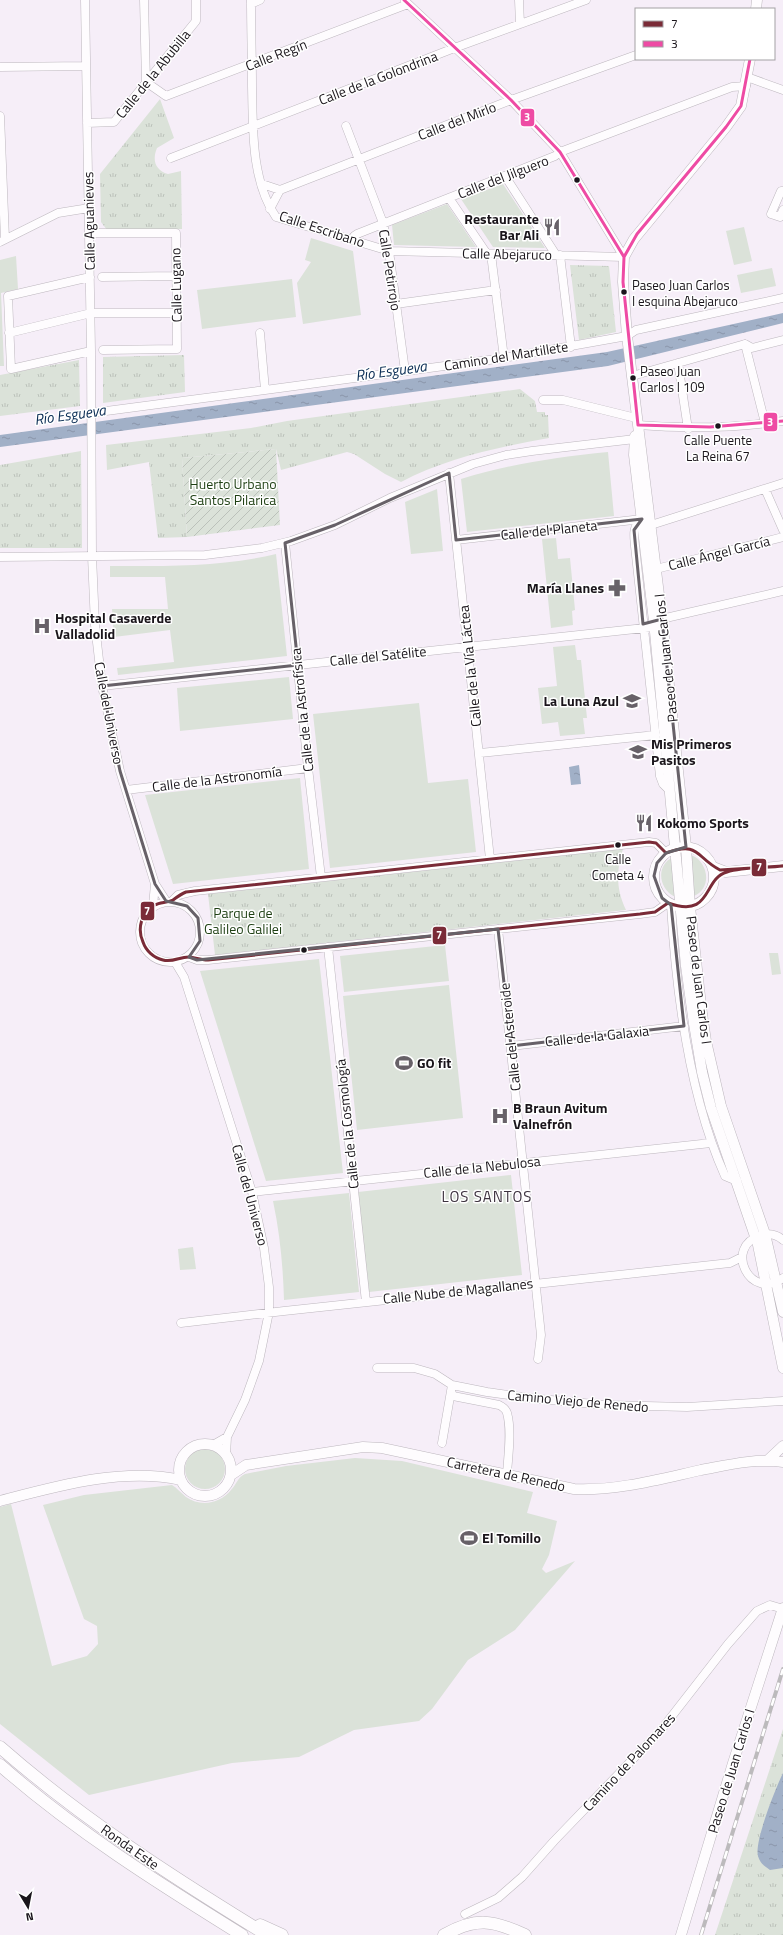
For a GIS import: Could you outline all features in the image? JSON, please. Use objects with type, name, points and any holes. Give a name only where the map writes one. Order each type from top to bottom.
[{"type":"highway","name":"Ronda Este","points":[[0,1747],[89,1818],[158,1867],[267,1935]]},
{"type":"highway","name":"Ronda Este","points":[[0,1765],[92,1837],[137,1868],[242,1935]]},
{"type":"highway","points":[[234,1915],[282,1935]]},
{"type":"highway","points":[[444,1935],[460,1926],[476,1922],[491,1922],[509,1927],[525,1935]]},
{"type":"highway","points":[[458,1935],[476,1929],[486,1929],[511,1935]]},
{"type":"main road","name":"Paseo de Juan Carlos I","points":[[681,848],[670,791],[656,622],[656,569],[628,339],[623,282],[624,257],[637,234],[741,106],[750,60]]},
{"type":"main road","name":"Paseo de Juan Carlos I","points":[[637,421],[634,456],[656,622],[681,848],[678,905],[694,1024],[702,1072],[711,1108],[737,1181],[761,1235]]},
{"type":"main road","points":[[681,848],[702,853],[712,867],[714,880],[712,888],[704,900],[678,905],[662,898],[655,887],[654,876],[657,863],[666,853],[681,848]]},
{"type":"main road","points":[[712,867],[726,872],[783,866]]},
{"type":"main road","points":[[714,880],[726,872]]},
{"type":"main road","name":"Paseo de Juan Carlos I","points":[[678,905],[701,1006],[712,1069],[783,1312]]},
{"type":"main road","name":"Paseo de Juan Carlos I","points":[[775,1281],[783,1368]]},
{"type":"main road","points":[[200,1444],[213,1445],[220,1449],[228,1457],[231,1475],[225,1487],[220,1491],[208,1496],[194,1494],[181,1480],[179,1467],[184,1455],[188,1450],[200,1444]]},
{"type":"main road","points":[[767,1461],[783,1446]]},
{"type":"main road","name":"Carretera de Renedo","points":[[231,1475],[246,1465],[345,1448],[369,1447],[382,1448],[574,1489],[593,1490],[660,1479],[733,1464],[767,1461],[783,1462]]},
{"type":"main road","name":"Carretera de Renedo","points":[[228,1457],[246,1465]]},
{"type":"main road","points":[[162,1476],[179,1467]]},
{"type":"main road","points":[[0,1501],[54,1486],[91,1480],[162,1476],[181,1480]]},
{"type":"main road","name":"Paseo de Juan Carlos I","points":[[681,1935],[733,1763],[783,1609]]},
{"type":"street","name":"Calle Aguanieves","points":[[85,0],[90,233],[88,314],[91,350],[91,442]]},
{"type":"street","points":[[144,0],[146,82]]},
{"type":"street","name":"Calle de la Abubilla","points":[[87,123],[114,122],[196,21],[196,0]]},
{"type":"street","points":[[251,2],[260,0]]},
{"type":"street","points":[[519,0],[520,24]]},
{"type":"street","name":"Calle de la Golondrina","points":[[171,158],[457,47],[586,0]]},
{"type":"street","name":"Calle Escribano","points":[[251,2],[255,161],[270,209],[276,217],[281,219],[389,251]]},
{"type":"street","points":[[406,2],[457,47],[511,100],[560,152],[624,257]]},
{"type":"street","name":"Calle Regín","points":[[146,82],[166,96],[252,64],[406,2]]},
{"type":"street","name":"Calle del Mirlo","points":[[280,190],[511,100],[635,55]]},
{"type":"street","points":[[0,67],[86,66]]},
{"type":"street","points":[[746,82],[783,90]]},
{"type":"street","name":"Calle del Jilguero","points":[[355,240],[354,236],[357,234],[383,223],[555,156],[560,152],[746,82]]},
{"type":"street","points":[[0,116],[3,240],[58,213],[89,208]]},
{"type":"street","name":"Calle Petirrojo","points":[[346,126],[383,223],[389,251],[404,371]]},
{"type":"street","points":[[505,176],[558,255],[571,347]]},
{"type":"street","points":[[262,184],[280,190],[270,209]]},
{"type":"street","points":[[783,192],[781,191],[771,214],[780,217],[783,210]]},
{"type":"street","points":[[449,198],[489,254],[496,290],[504,358]]},
{"type":"street","name":"Calle Lugano","points":[[90,233],[176,233],[177,349],[103,350]]},
{"type":"street","name":"Calle Abejaruco","points":[[389,251],[624,257]]},
{"type":"street","points":[[102,277],[176,276]]},
{"type":"street","points":[[90,277],[8,296],[11,369],[91,350]]},
{"type":"street","points":[[396,304],[496,290]]},
{"type":"street","name":"Camino del Martillete","points":[[91,415],[504,358],[628,339],[636,330],[783,298]]},
{"type":"street","points":[[9,333],[88,314],[176,313]]},
{"type":"street","points":[[260,333],[265,390]]},
{"type":"street","points":[[632,376],[745,344],[752,348],[783,340]]},
{"type":"street","points":[[745,344],[765,423]]},
{"type":"street","points":[[678,363],[688,429]]},
{"type":"street","points":[[543,400],[563,400],[637,421],[688,429],[783,421]]},
{"type":"street","points":[[0,557],[205,555],[236,552],[284,542],[335,525],[390,498],[449,474],[506,455],[635,439]]},
{"type":"street","name":"Calle del Universo","points":[[91,442],[92,556],[95,625],[102,686],[114,746],[155,884],[169,901]]},
{"type":"street","name":"Calle de la Vía Láctea","points":[[449,474],[480,753],[490,859]]},
{"type":"street","points":[[651,525],[783,483]]},
{"type":"street","points":[[765,489],[783,530]]},
{"type":"street","points":[[642,519],[635,525],[634,530],[643,628],[660,776],[663,784],[670,791]]},
{"type":"street","name":"Calle del Planeta","points":[[456,540],[642,519]]},
{"type":"street","name":"Calle Ángel García","points":[[656,569],[783,537]]},
{"type":"street","name":"Calle de la Astrofísica","points":[[284,542],[321,877]]},
{"type":"street","name":"Calle del Satélite","points":[[102,686],[643,628],[656,622],[783,591]]},
{"type":"street","points":[[480,753],[656,735]]},
{"type":"street","name":"Calle de la Astronomía","points":[[126,790],[308,768]]},
{"type":"street","points":[[169,901],[187,906],[193,911],[200,925],[200,941],[196,948],[186,958],[174,962],[157,959],[150,954],[141,941],[140,926],[145,915],[153,906],[169,901],[186,892],[649,842],[656,843],[666,853]]},
{"type":"street","name":"Calle del Universo","points":[[153,906],[155,884]]},
{"type":"street","points":[[186,958],[202,961],[655,912],[678,905]]},
{"type":"street","name":"Paseo de Juan Carlos I","points":[[678,905],[684,1026],[695,1080],[711,1143],[724,1176],[737,1181]]},
{"type":"street","name":"Calle del Asteroide","points":[[498,929],[541,1335],[538,1359]]},
{"type":"street","name":"Calle de la Cosmología","points":[[328,947],[366,1302]]},
{"type":"street","name":"Calle del Universo","points":[[184,977],[186,958]]},
{"type":"street","name":"Calle del Universo","points":[[174,962],[184,977],[252,1192],[264,1248],[269,1287],[269,1312],[258,1361],[245,1400],[227,1437],[228,1457]]},
{"type":"street","name":"Calle de la Galaxia","points":[[511,1046],[684,1026]]},
{"type":"street","name":"Calle de la Nebulosa","points":[[252,1192],[711,1143]]},
{"type":"street","points":[[744,1267],[742,1257],[746,1245],[761,1235],[773,1234],[783,1240]]},
{"type":"street","name":"Calle Nube de Magallanes","points":[[181,1323],[269,1312],[734,1262],[742,1257]]},
{"type":"street","points":[[734,1262],[744,1267],[754,1280],[775,1281]]},
{"type":"street","name":"Camino Viejo de Renedo","points":[[377,1368],[414,1368],[435,1374],[451,1388],[529,1398],[605,1405],[687,1407],[783,1401]]},
{"type":"street","points":[[442,1443],[451,1388]]},
{"type":"street","points":[[451,1388],[454,1396],[459,1399],[504,1407],[509,1424],[507,1474]]},
{"type":"street","points":[[213,1445],[227,1437]]},
{"type":"street","name":"Camino de Palomares","points":[[465,1914],[498,1898],[522,1877],[554,1841],[661,1730],[728,1644],[757,1611],[770,1605],[783,1609]]},
{"type":"highlighted area","points":[[449,473],[456,540],[642,519],[634,530],[643,624],[662,619],[686,847],[666,853],[657,863],[654,876],[662,898],[671,905],[684,1026],[511,1046],[498,929],[197,960],[189,957],[200,941],[198,918],[187,906],[166,901],[155,884],[120,771],[102,686],[298,665],[285,543],[335,525]]},
{"type":"green space","points":[[160,99],[174,138],[157,148],[155,160],[157,167],[168,174],[181,171],[182,229],[107,230],[101,222],[100,174]]},
{"type":"green space","points":[[503,184],[545,248],[493,247],[461,199]]},
{"type":"green space","points":[[447,204],[476,247],[394,245],[392,225]]},
{"type":"green space","points":[[744,227],[752,261],[734,265],[726,231]]},
{"type":"green space","points":[[311,238],[353,251],[361,315],[303,324],[297,283],[311,262],[305,260]]},
{"type":"green space","points":[[16,256],[18,289],[1,293],[4,366],[0,366],[0,260]]},
{"type":"green space","points":[[570,265],[609,266],[616,332],[579,340]]},
{"type":"green space","points":[[772,268],[776,286],[741,293],[737,275]]},
{"type":"green space","points":[[292,279],[296,317],[202,329],[197,290]]},
{"type":"green space","points":[[184,355],[185,392],[103,403],[103,357]]},
{"type":"green space","points":[[79,360],[80,406],[0,416],[0,375]]},
{"type":"green space","points":[[520,389],[535,401],[537,412],[545,412],[545,415],[548,415],[549,438],[474,454],[436,466],[401,482],[385,474],[354,454],[347,452],[281,470],[276,449],[182,458],[187,537],[158,538],[149,462],[107,470],[106,445],[251,428],[287,421]]},
{"type":"green space","name":"Huerto Urbano Santos Pilarica","points":[[276,449],[280,525],[187,537],[182,458]]},
{"type":"green space","points":[[81,451],[82,548],[0,548],[0,465]]},
{"type":"green space","points":[[608,452],[614,516],[467,532],[461,479],[497,469],[534,462]]},
{"type":"green space","points":[[437,489],[443,551],[411,554],[405,502]]},
{"type":"green space","points":[[556,538],[558,559],[570,558],[575,610],[572,611],[573,625],[551,628],[542,539]]},
{"type":"green space","points":[[276,554],[287,656],[118,675],[117,668],[174,662],[170,630],[114,637],[112,609],[168,609],[165,577],[110,577],[110,566],[173,566],[214,564]]},
{"type":"green space","points":[[575,645],[577,660],[581,660],[587,718],[583,718],[585,734],[560,736],[558,722],[542,724],[538,688],[557,686],[553,647]]},
{"type":"green space","points":[[289,677],[293,719],[180,731],[177,688]]},
{"type":"green space","points":[[419,703],[428,783],[468,779],[476,852],[330,868],[313,714]]},
{"type":"green space","points":[[300,778],[309,869],[173,884],[145,795]]},
{"type":"green space","name":"Parque de Galileo Galilei","points":[[623,849],[619,865],[618,880],[620,895],[626,910],[215,955],[208,894]]},
{"type":"green space","points":[[691,855],[697,858],[701,863],[706,875],[704,887],[694,896]]},
{"type":"green space","points":[[673,857],[675,897],[665,889],[661,877],[663,866]]},
{"type":"green space","points":[[445,945],[449,981],[344,992],[340,956]]},
{"type":"green space","points":[[769,953],[778,953],[781,974],[772,975]]},
{"type":"green space","points":[[319,959],[343,1173],[266,1181],[200,971]]},
{"type":"green space","name":"GO fit","points":[[449,985],[463,1118],[357,1130],[343,996]]},
{"type":"green space","points":[[511,1175],[522,1275],[369,1292],[358,1192]]},
{"type":"green space","points":[[349,1193],[359,1292],[284,1300],[281,1250],[273,1201]]},
{"type":"green space","points":[[193,1247],[196,1269],[180,1270],[178,1249]]},
{"type":"green space","points":[[209,1449],[216,1452],[222,1458],[225,1469],[224,1477],[216,1486],[209,1489],[201,1489],[194,1486],[186,1477],[185,1465],[188,1458],[197,1450]]},
{"type":"green space","points":[[355,1458],[402,1461],[533,1492],[527,1513],[557,1521],[549,1555],[542,1569],[546,1573],[575,1561],[515,1630],[468,1660],[432,1709],[419,1721],[354,1730],[299,1757],[232,1763],[89,1795],[0,1724],[0,1507],[11,1504],[52,1666],[87,1656],[98,1644],[97,1626],[84,1619],[43,1505],[84,1495],[172,1485],[192,1500],[203,1503],[210,1502],[216,1501],[226,1495],[233,1488],[240,1477],[245,1474],[286,1466]]},
{"type":"green space","points":[[783,1729],[783,1935],[715,1935]]},
{"type":"water","points":[[783,313],[783,323],[608,366],[0,447],[0,435],[607,352]]},
{"type":"water","points":[[579,765],[581,784],[571,785],[569,767]]},
{"type":"water","points":[[783,1773],[783,1868],[770,1870],[764,1866],[758,1856],[759,1839],[766,1814]]},
{"type":"railway","points":[[701,1935],[783,1669]]},
{"type":"transit line","name":"3","points":[[404,0],[511,100],[560,152],[624,257]]},
{"type":"transit line","name":"3","points":[[638,425],[623,282],[624,257],[637,234],[726,127],[741,106],[750,60]]},
{"type":"transit line","name":"3","points":[[638,425],[710,427],[783,421]]},
{"type":"transit line","name":"7","points":[[649,842],[186,892],[173,900],[159,903],[150,908],[143,916],[140,932],[144,945],[148,951],[160,959],[170,961],[183,957],[190,957],[208,960],[640,914],[655,912],[668,903],[682,907],[693,906],[700,902],[719,876],[727,872],[733,870],[747,868],[783,866],[720,870],[691,850],[685,849],[666,853],[656,843],[649,842]]},
{"type":"place","name":"Restaurante Bar Ali","points":[[552,227]]},
{"type":"place","name":"Paseo Juan Carlos I esquina Abejaruco","points":[[624,292]]},
{"type":"place","name":"Paseo Juan Carlos I 109","points":[[633,378]]},
{"type":"place","name":"Calle Puente La Reina 67","points":[[718,426]]},
{"type":"place","name":"María Llanes","points":[[617,588]]},
{"type":"place","name":"Hospital Casaverde Valladolid","points":[[42,626]]},
{"type":"place","name":"La Luna Azul","points":[[632,701]]},
{"type":"place","name":"Mis Primeros Pasitos","points":[[638,752]]},
{"type":"place","name":"Kokomo Sports","points":[[644,823]]},
{"type":"place","name":"Calle Cometa 4","points":[[618,845]]},
{"type":"place","name":"GO fit","points":[[404,1063]]},
{"type":"place","name":"B Braun Avitum Valnefrón","points":[[500,1116]]},
{"type":"place","name":"El Tomillo","points":[[469,1538]]},
{"type":"district","name":"LOS SANTOS","points":[[487,1197]]},
{"type":"water label","name":"Río Esgueva","points":[[391,371]]},
{"type":"water label","name":"Río Esgueva","points":[[70,415]]}]
